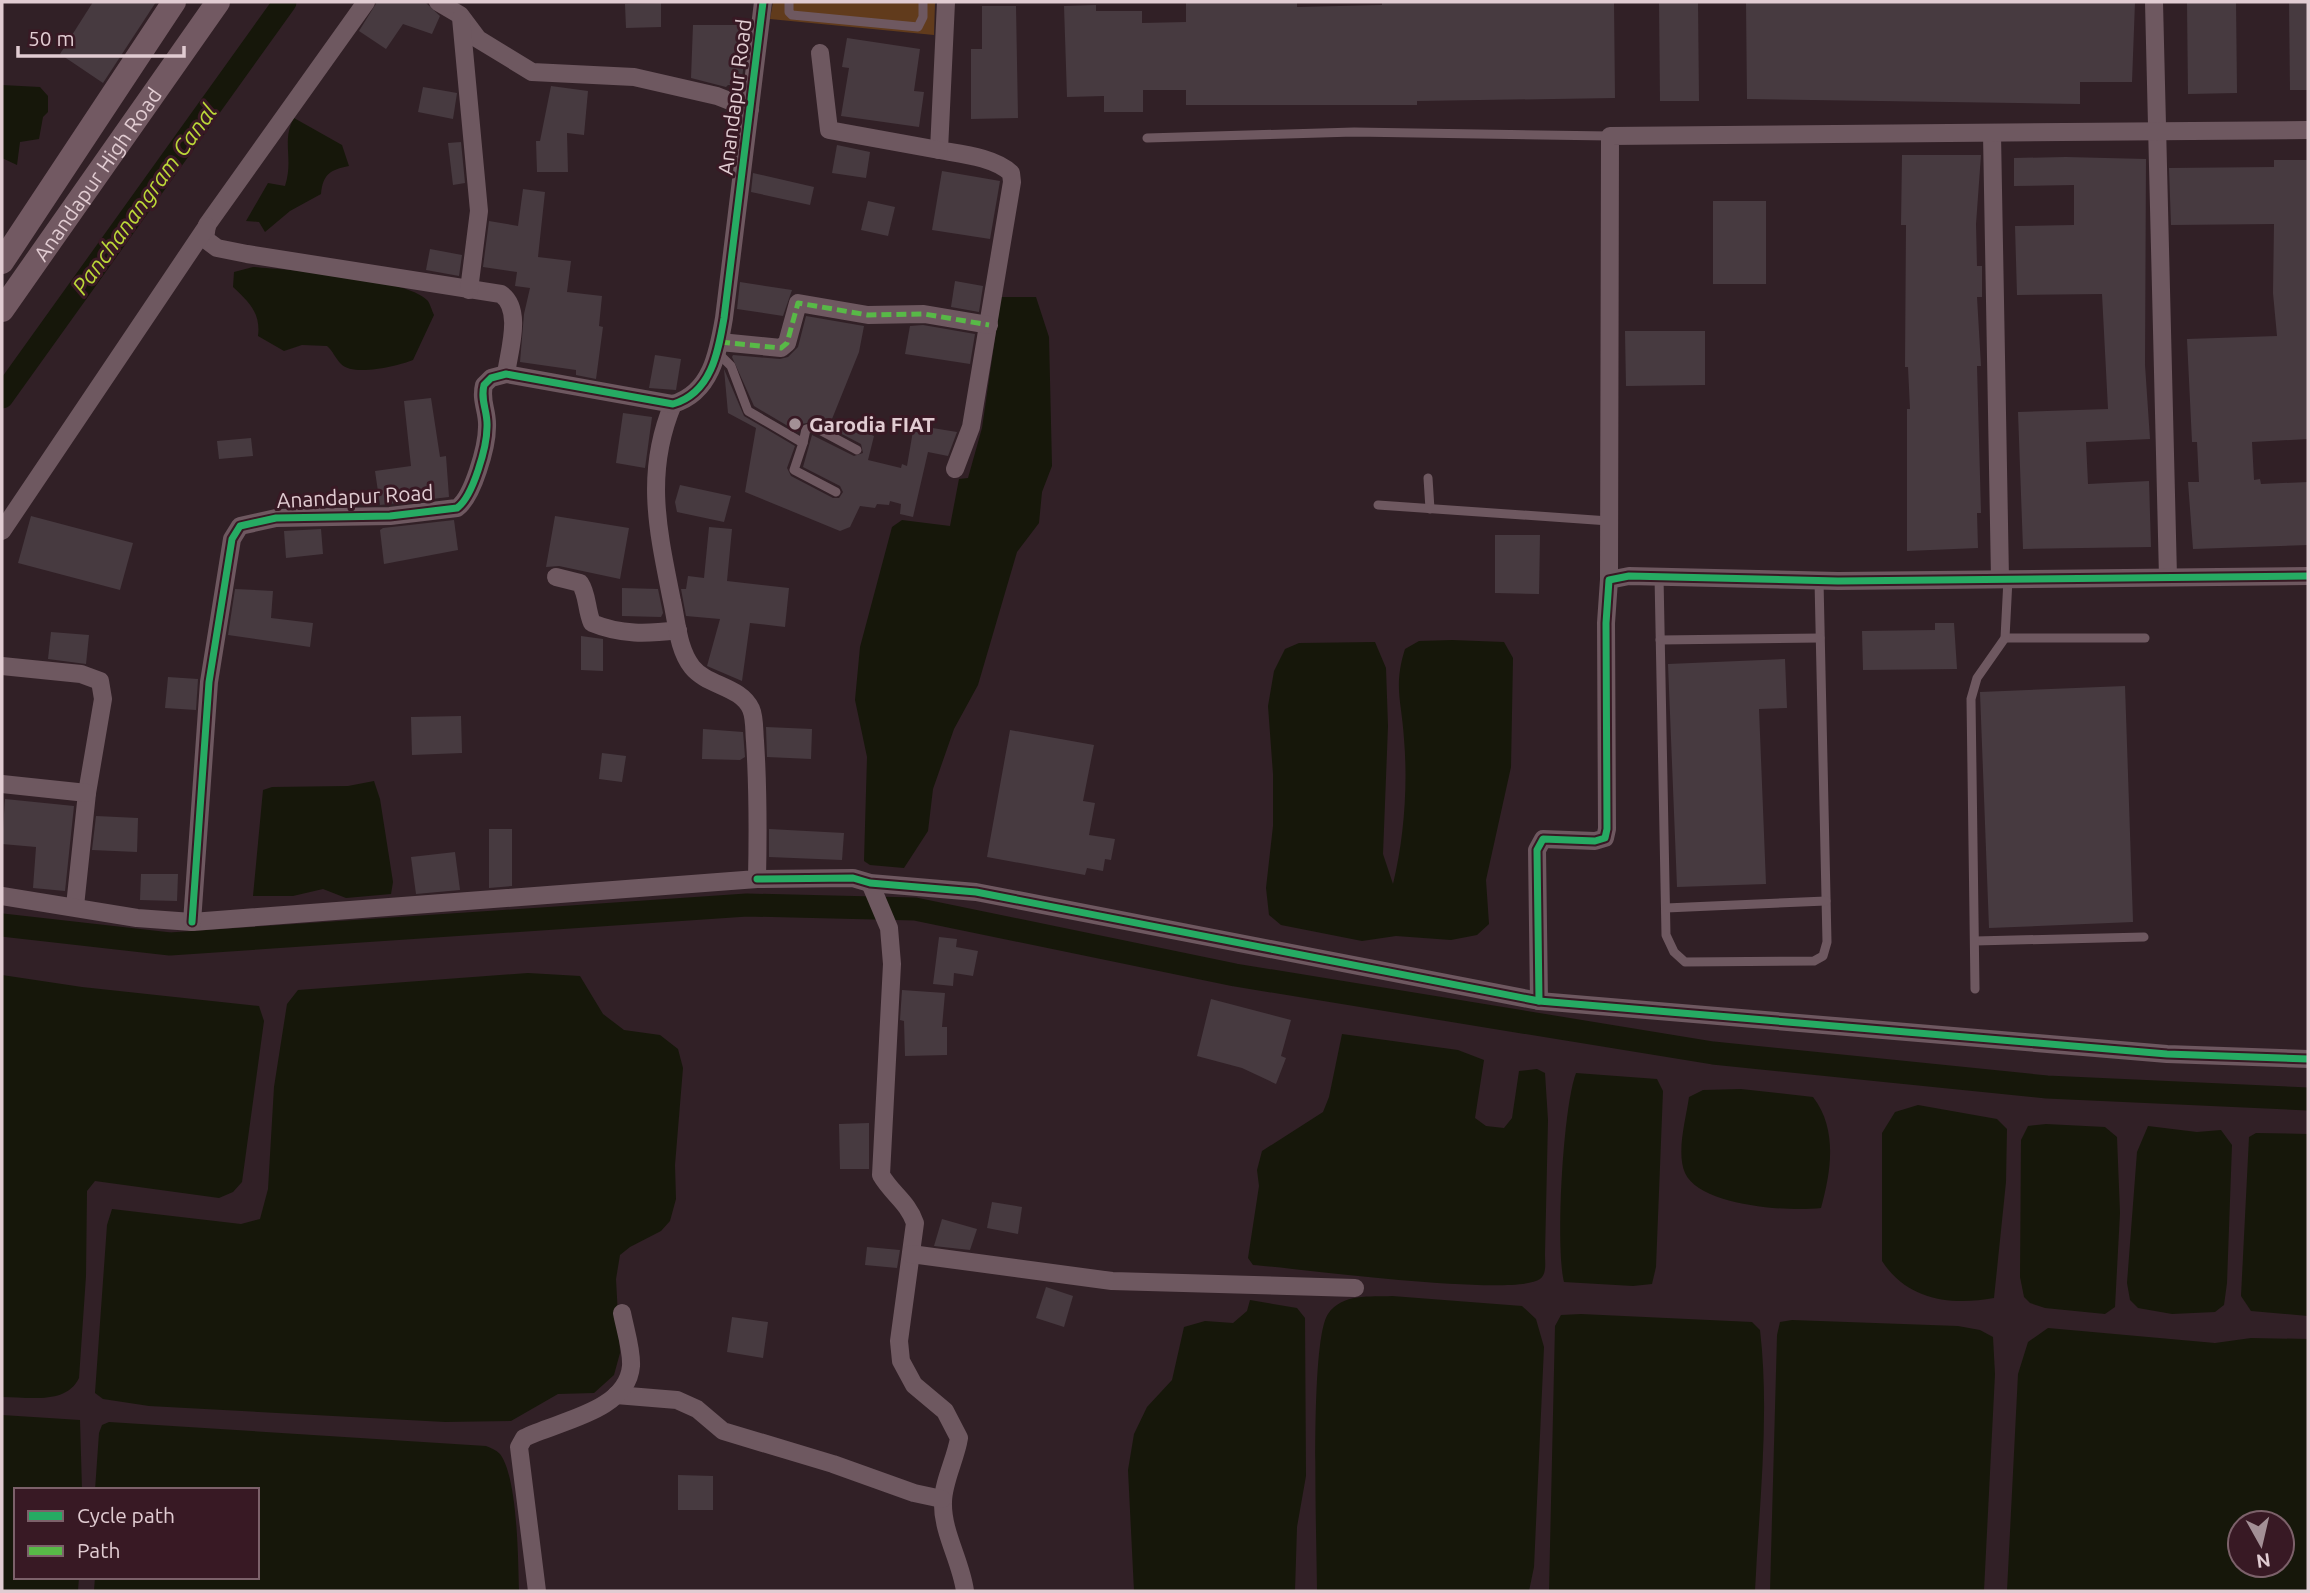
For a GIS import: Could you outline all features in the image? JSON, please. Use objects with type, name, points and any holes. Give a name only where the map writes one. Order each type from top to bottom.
[{"type":"main road","name":"Anandapur High Road","points":[[2,262],[174,2]]},
{"type":"main road","name":"Anandapur High Road","points":[[2,310],[218,2]]},
{"type":"street","points":[[2,531],[207,225],[366,2]]},
{"type":"street","points":[[438,2],[460,15],[478,39],[532,72],[634,77],[717,96],[750,109]]},
{"type":"street","name":"Anandapur Road","points":[[673,404],[685,400],[704,383],[719,347],[763,2]]},
{"type":"street","points":[[939,150],[946,2]]},
{"type":"street","points":[[2154,2],[2168,577]]},
{"type":"street","points":[[460,15],[479,200],[478,237],[469,290]]},
{"type":"street","points":[[820,53],[829,130],[971,156],[1011,173],[989,326],[971,426],[955,469]]},
{"type":"street","points":[[1539,1001],[1536,850],[1543,839],[1595,841],[1605,838],[1607,829],[1610,136],[2308,130]]},
{"type":"street","points":[[1992,134],[2004,579]]},
{"type":"street","points":[[207,225],[205,239],[217,248],[501,294],[510,300],[514,311],[506,374],[673,404],[663,428],[655,483],[655,514],[678,630],[690,664],[701,678],[739,695],[751,709],[759,792],[757,879]]},
{"type":"street","points":[[719,347],[781,348],[787,343],[798,303],[868,315],[924,314],[989,326]]},
{"type":"street","name":"Anandapur Road","points":[[192,922],[209,682],[232,539],[240,526],[276,518],[390,516],[457,508],[465,503],[470,493],[486,437],[488,424],[481,398],[484,384],[491,378],[506,374]]},
{"type":"street","points":[[1609,580],[1629,576],[1819,581],[2308,576]]},
{"type":"street","points":[[556,577],[580,583],[586,592],[586,608],[592,622],[609,630],[639,635],[678,630]]},
{"type":"street","points":[[2,666],[81,674],[100,681],[103,699],[87,793],[75,906]]},
{"type":"street","points":[[2,784],[87,793]]},
{"type":"street","points":[[2,897],[75,906],[136,918],[192,922],[757,879],[853,878],[874,891],[976,892],[1539,1001],[2167,1055],[2308,1059]]},
{"type":"street","points":[[874,891],[889,928],[892,964],[881,1175],[890,1190],[910,1207],[915,1223],[899,1341],[901,1362],[914,1385],[945,1411],[959,1438],[942,1499],[944,1521],[962,1567],[965,1591]]},
{"type":"street","points":[[911,1254],[1112,1281],[1355,1288]]},
{"type":"street","points":[[537,1591],[519,1447],[524,1438],[594,1410],[616,1395],[628,1381],[631,1364],[622,1313]]},
{"type":"street","points":[[616,1395],[677,1400],[697,1409],[723,1431],[833,1464],[914,1493],[942,1499]]},
{"type":"lane","points":[[789,2],[789,12],[792,15],[918,27],[923,17],[923,2]]},
{"type":"lane","points":[[1147,138],[1354,132],[1610,136]]},
{"type":"lane","points":[[719,347],[731,366],[748,411],[803,443]]},
{"type":"lane","points":[[836,492],[794,470],[806,429],[814,427],[857,450]]},
{"type":"lane","points":[[1429,478],[1430,509]]},
{"type":"lane","points":[[1378,505],[1609,521]]},
{"type":"lane","points":[[1659,576],[1666,935],[1674,952],[1685,962],[1814,961],[1823,956],[1827,942],[1819,581]]},
{"type":"lane","points":[[1975,989],[1972,699],[1977,678],[2005,638],[2004,579]]},
{"type":"lane","points":[[1660,640],[1820,638]]},
{"type":"lane","points":[[2005,638],[2145,638]]},
{"type":"lane","points":[[1666,908],[1826,901]]},
{"type":"lane","points":[[1975,941],[2144,937]]},
{"type":"shaded area","points":[[773,2],[935,2],[934,35],[770,19]]},
{"type":"shaded area","points":[[2,85],[40,87],[48,96],[48,112],[43,117],[39,139],[20,142],[17,165],[2,158]]},
{"type":"shaded area","points":[[294,118],[342,145],[349,166],[329,174],[321,194],[290,211],[265,232],[259,222],[246,221],[268,183],[285,186],[288,134]]},
{"type":"shaded area","points":[[253,267],[345,276],[395,286],[415,292],[427,300],[434,315],[413,360],[376,369],[347,368],[327,346],[302,345],[284,351],[258,336],[256,314],[233,287],[234,272]]},
{"type":"shaded area","points":[[1001,297],[1036,297],[1049,337],[1052,466],[1042,492],[1039,523],[1017,552],[978,685],[954,729],[933,789],[928,831],[904,868],[870,865],[864,861],[867,757],[855,700],[860,647],[892,527],[902,520],[950,526],[959,479],[968,478],[982,428]]},
{"type":"shaded area","points":[[1419,641],[1504,642],[1513,658],[1511,767],[1486,880],[1489,924],[1477,935],[1451,940],[1396,936],[1362,941],[1281,925],[1269,915],[1266,888],[1273,826],[1273,774],[1268,706],[1274,671],[1285,649],[1299,643],[1375,642],[1386,668],[1388,726],[1383,854],[1393,884],[1400,849],[1405,794],[1399,684],[1401,662],[1405,649]]},
{"type":"shaded area","points":[[374,781],[380,799],[393,882],[391,894],[346,898],[323,889],[293,896],[253,896],[263,790],[272,787],[348,786]]},
{"type":"shaded area","points":[[528,973],[580,976],[603,1014],[624,1030],[660,1035],[678,1049],[683,1068],[675,1165],[676,1199],[670,1221],[661,1231],[620,1255],[616,1279],[620,1353],[614,1375],[594,1393],[558,1394],[511,1421],[445,1422],[149,1406],[103,1399],[95,1393],[107,1225],[112,1209],[241,1224],[260,1219],[268,1189],[274,1087],[287,1004],[298,990]]},
{"type":"shaded area","points":[[2,975],[82,987],[259,1006],[264,1021],[242,1182],[233,1192],[219,1198],[95,1181],[87,1191],[86,1276],[79,1378],[73,1387],[65,1392],[46,1398],[2,1397]]},
{"type":"shaded area","points":[[1342,1034],[1458,1050],[1484,1060],[1475,1118],[1486,1126],[1504,1128],[1512,1118],[1519,1071],[1537,1069],[1545,1073],[1548,1120],[1545,1264],[1544,1274],[1540,1279],[1522,1284],[1449,1284],[1253,1265],[1248,1258],[1259,1186],[1257,1170],[1262,1151],[1323,1112],[1329,1097]]},
{"type":"shaded area","points":[[1576,1073],[1657,1079],[1663,1091],[1656,1267],[1652,1284],[1633,1286],[1564,1282],[1560,1209],[1567,1115]]},
{"type":"shaded area","points":[[1741,1089],[1813,1097],[1821,1109],[1829,1137],[1829,1165],[1821,1208],[1788,1209],[1726,1200],[1694,1184],[1685,1173],[1681,1155],[1689,1097],[1703,1090]]},
{"type":"shaded area","points":[[1918,1105],[1997,1119],[2007,1129],[2006,1182],[1994,1298],[1962,1301],[1931,1297],[1904,1284],[1882,1261],[1882,1133],[1895,1112]]},
{"type":"shaded area","points":[[2046,1124],[2105,1127],[2117,1137],[2120,1213],[2115,1307],[2105,1314],[2045,1308],[2030,1303],[2024,1297],[2020,1277],[2021,1140],[2028,1126]]},
{"type":"shaded area","points":[[2148,1126],[2197,1132],[2221,1130],[2232,1145],[2227,1283],[2224,1305],[2215,1312],[2172,1314],[2138,1308],[2130,1300],[2127,1283],[2137,1152]]},
{"type":"shaded area","points":[[2256,1133],[2308,1134],[2308,1316],[2251,1311],[2241,1296],[2249,1137]]},
{"type":"shaded area","points":[[1392,1296],[1522,1306],[1536,1319],[1544,1347],[1534,1567],[1529,1591],[1317,1591],[1316,1402],[1322,1332],[1328,1314],[1341,1302],[1357,1298]]},
{"type":"shaded area","points":[[1250,1300],[1297,1308],[1305,1318],[1306,1476],[1297,1527],[1295,1591],[1134,1591],[1128,1470],[1134,1434],[1147,1407],[1172,1380],[1184,1327],[1205,1321],[1233,1323],[1247,1311]]},
{"type":"shaded area","points":[[1561,1315],[1752,1322],[1760,1330],[1764,1427],[1755,1591],[1549,1591],[1555,1326]]},
{"type":"shaded area","points":[[1792,1320],[1958,1326],[1980,1330],[1993,1337],[1995,1374],[1984,1591],[1770,1591],[1777,1335],[1780,1322]]},
{"type":"shaded area","points":[[2048,1328],[2215,1343],[2251,1338],[2308,1339],[2308,1591],[2007,1591],[2018,1374],[2028,1342]]},
{"type":"shaded area","points":[[2,1415],[80,1420],[82,1488],[14,1488],[14,1579],[79,1579],[78,1591],[2,1591]]},
{"type":"shaded area","points":[[109,1422],[486,1446],[500,1454],[510,1481],[516,1520],[519,1591],[94,1591],[95,1579],[259,1579],[259,1488],[95,1488],[99,1433],[102,1425]]},
{"type":"building","points":[[93,2],[156,2],[103,83],[60,54]]},
{"type":"building","points":[[377,2],[425,2],[440,16],[432,34],[403,24],[386,49],[359,31]]},
{"type":"building","points":[[1186,2],[1297,2],[1297,7],[1382,5],[1382,2],[1614,2],[1615,98],[1417,101],[1417,105],[1186,105],[1186,90],[1143,90],[1143,112],[1104,112],[1104,96],[1067,97],[1064,6],[1096,5],[1096,11],[1142,11],[1142,23],[1186,22]]},
{"type":"building","points":[[1659,2],[1698,2],[1699,101],[1660,101]]},
{"type":"building","points":[[1746,2],[2135,2],[2132,82],[2080,82],[2080,104],[1747,99]]},
{"type":"building","points":[[2187,2],[2236,2],[2237,93],[2188,94]]},
{"type":"building","points":[[2289,2],[2308,2],[2308,90],[2290,90]]},
{"type":"building","points":[[661,3],[661,27],[626,28],[625,4]]},
{"type":"building","points":[[982,6],[1016,6],[1018,118],[971,119],[971,49],[982,49]]},
{"type":"building","points":[[693,25],[744,25],[746,48],[741,85],[726,87],[691,78]]},
{"type":"building","points":[[847,38],[920,49],[914,91],[924,92],[919,127],[841,116],[849,68],[842,67]]},
{"type":"building","points":[[551,86],[588,91],[584,135],[567,133],[568,172],[537,172],[536,141],[540,141]]},
{"type":"building","points":[[423,87],[457,93],[453,119],[418,112]]},
{"type":"building","points":[[461,142],[465,183],[453,185],[448,143]]},
{"type":"building","points":[[837,145],[870,152],[866,178],[832,173]]},
{"type":"building","points":[[1902,155],[1981,155],[1976,224],[1977,266],[1982,266],[1982,297],[1977,297],[1981,366],[1977,366],[1981,513],[1977,513],[1978,548],[1907,551],[1907,409],[1910,409],[1908,367],[1905,367],[1906,225],[1901,225]]},
{"type":"building","points":[[2014,158],[2146,159],[2145,365],[2150,439],[2086,442],[2088,484],[2149,481],[2151,547],[2023,549],[2018,412],[2108,409],[2102,294],[2017,295],[2015,226],[2074,225],[2074,185],[2014,186]]},
{"type":"building","points":[[2274,160],[2308,160],[2308,439],[2252,442],[2254,480],[2260,479],[2261,484],[2308,482],[2308,545],[2193,549],[2188,482],[2199,482],[2197,442],[2192,442],[2187,339],[2277,336],[2273,293],[2274,224],[2171,225],[2169,168],[2274,167]]},
{"type":"building","points":[[942,171],[1000,181],[990,239],[932,230]]},
{"type":"building","points":[[753,173],[814,187],[810,205],[751,192]]},
{"type":"building","points":[[523,189],[545,192],[538,257],[571,261],[567,292],[602,296],[599,326],[603,327],[596,379],[576,375],[576,370],[520,362],[524,314],[530,288],[515,286],[517,272],[483,267],[489,221],[518,226]]},
{"type":"building","points":[[868,201],[895,207],[888,236],[861,230]]},
{"type":"building","points":[[1713,201],[1766,201],[1766,284],[1713,284]]},
{"type":"building","points":[[430,249],[462,255],[459,276],[426,270]]},
{"type":"building","points":[[955,281],[983,286],[979,312],[951,307]]},
{"type":"building","points":[[740,282],[792,290],[783,316],[737,309]]},
{"type":"building","name":"Garodia FIAT","points":[[806,316],[864,326],[859,352],[832,419],[874,436],[868,460],[901,468],[902,464],[907,466],[914,425],[957,432],[948,456],[928,452],[913,517],[900,514],[901,504],[890,501],[889,505],[877,504],[875,508],[860,506],[850,527],[840,531],[745,492],[756,428],[728,413],[724,369],[744,416],[795,446],[787,468],[791,476],[833,498],[839,498],[843,492],[840,486],[803,467],[812,435],[854,456],[863,453],[861,444],[817,421],[802,424],[798,432],[754,406],[732,357],[788,357],[798,347]]},
{"type":"building","points":[[923,325],[975,334],[970,364],[905,354],[910,326]]},
{"type":"building","points":[[1625,331],[1705,331],[1705,385],[1626,386]]},
{"type":"building","points":[[655,355],[681,359],[676,390],[649,388]]},
{"type":"building","points":[[431,398],[440,457],[446,456],[449,497],[380,505],[375,471],[411,466],[404,401]]},
{"type":"building","points":[[623,413],[652,417],[645,468],[616,463]]},
{"type":"building","points":[[251,438],[253,456],[219,459],[217,441]]},
{"type":"building","points":[[680,485],[731,496],[724,522],[677,512],[675,502]]},
{"type":"building","points":[[31,516],[133,543],[120,590],[18,563]]},
{"type":"building","points":[[555,516],[629,528],[620,579],[559,566],[546,567]]},
{"type":"building","points":[[454,520],[458,550],[384,564],[380,530],[383,528]]},
{"type":"building","points":[[709,527],[732,529],[727,581],[789,588],[785,627],[750,623],[742,681],[707,666],[720,619],[686,616],[681,589],[686,589],[688,576],[704,578]]},
{"type":"building","points":[[321,529],[323,554],[286,558],[284,531]]},
{"type":"building","points":[[1495,535],[1540,535],[1539,594],[1495,593]]},
{"type":"building","points":[[622,588],[658,589],[663,613],[661,617],[622,616]]},
{"type":"building","points":[[235,589],[273,591],[271,618],[313,623],[310,647],[228,635]]},
{"type":"building","points":[[1935,623],[1954,623],[1957,669],[1863,670],[1862,631],[1935,630]]},
{"type":"building","points":[[51,632],[89,635],[86,664],[48,659]]},
{"type":"building","points":[[581,636],[603,639],[603,671],[581,670]]},
{"type":"building","points":[[1785,659],[1787,708],[1759,709],[1766,884],[1677,887],[1668,664]]},
{"type":"building","points":[[168,677],[198,679],[196,710],[165,708]]},
{"type":"building","points":[[2125,686],[2133,922],[1989,928],[1980,692]]},
{"type":"building","points":[[461,716],[462,753],[412,755],[411,717]]},
{"type":"building","points":[[766,727],[812,729],[811,759],[767,757]]},
{"type":"building","points":[[703,729],[743,732],[745,757],[740,760],[702,759]]},
{"type":"building","points":[[1010,730],[1094,745],[1083,801],[1095,803],[1089,835],[1115,839],[1111,860],[1105,859],[1103,871],[1087,868],[1085,875],[987,857]]},
{"type":"building","points":[[602,753],[626,756],[622,782],[599,779]]},
{"type":"building","points":[[5,799],[74,806],[65,891],[33,888],[36,847],[2,844]]},
{"type":"building","points":[[96,816],[138,818],[137,852],[92,850]]},
{"type":"building","points":[[489,829],[512,829],[512,886],[489,888]]},
{"type":"building","points":[[769,829],[844,833],[842,860],[769,857]]},
{"type":"building","points":[[455,852],[460,890],[416,894],[411,857]]},
{"type":"building","points":[[141,874],[178,874],[177,901],[140,900]]},
{"type":"building","points":[[939,937],[957,939],[956,947],[978,951],[973,976],[954,973],[953,986],[933,984]]},
{"type":"building","points":[[902,990],[945,993],[942,1027],[947,1027],[947,1055],[905,1056],[904,1021],[900,1020]]},
{"type":"building","points":[[1211,999],[1291,1020],[1281,1056],[1286,1058],[1276,1084],[1242,1068],[1197,1056]]},
{"type":"building","points":[[869,1123],[869,1169],[840,1169],[839,1124]]},
{"type":"building","points":[[992,1202],[1022,1207],[1018,1234],[987,1228]]},
{"type":"building","points":[[942,1219],[977,1229],[970,1250],[934,1246]]},
{"type":"building","points":[[867,1247],[900,1250],[897,1268],[865,1265]]},
{"type":"building","points":[[1046,1287],[1073,1296],[1064,1327],[1036,1318]]},
{"type":"building","points":[[732,1317],[768,1322],[763,1358],[727,1352]]},
{"type":"building","points":[[678,1475],[713,1476],[713,1510],[678,1510]]},
{"type":"waterway","name":"Panchanangram Canal","points":[[2,397],[285,2]]},
{"type":"waterway","points":[[2,925],[170,944],[747,905],[915,909],[1235,975],[1713,1053],[2047,1087],[2308,1099]]},
{"type":"marked path","points":[[720,342],[781,348],[787,343],[798,303],[868,315],[924,314],[989,325]]},
{"type":"cycle path","points":[[192,922],[209,682],[232,539],[240,526],[276,518],[390,516],[457,508],[474,483],[482,458],[487,427],[483,391],[484,385],[491,378],[506,374],[673,404],[696,391],[711,370],[724,318],[763,2]]},
{"type":"cycle path","points":[[1539,1001],[1537,850],[1543,839],[1595,841],[1605,838],[1607,829],[1606,623],[1609,580],[1629,576],[1838,581],[2308,576]]},
{"type":"cycle path","points":[[757,879],[853,878],[870,883],[976,892],[1539,1001],[2167,1054],[2308,1059]]},
{"type":"place","name":"Garodia FIAT","points":[[795,424]]}]
